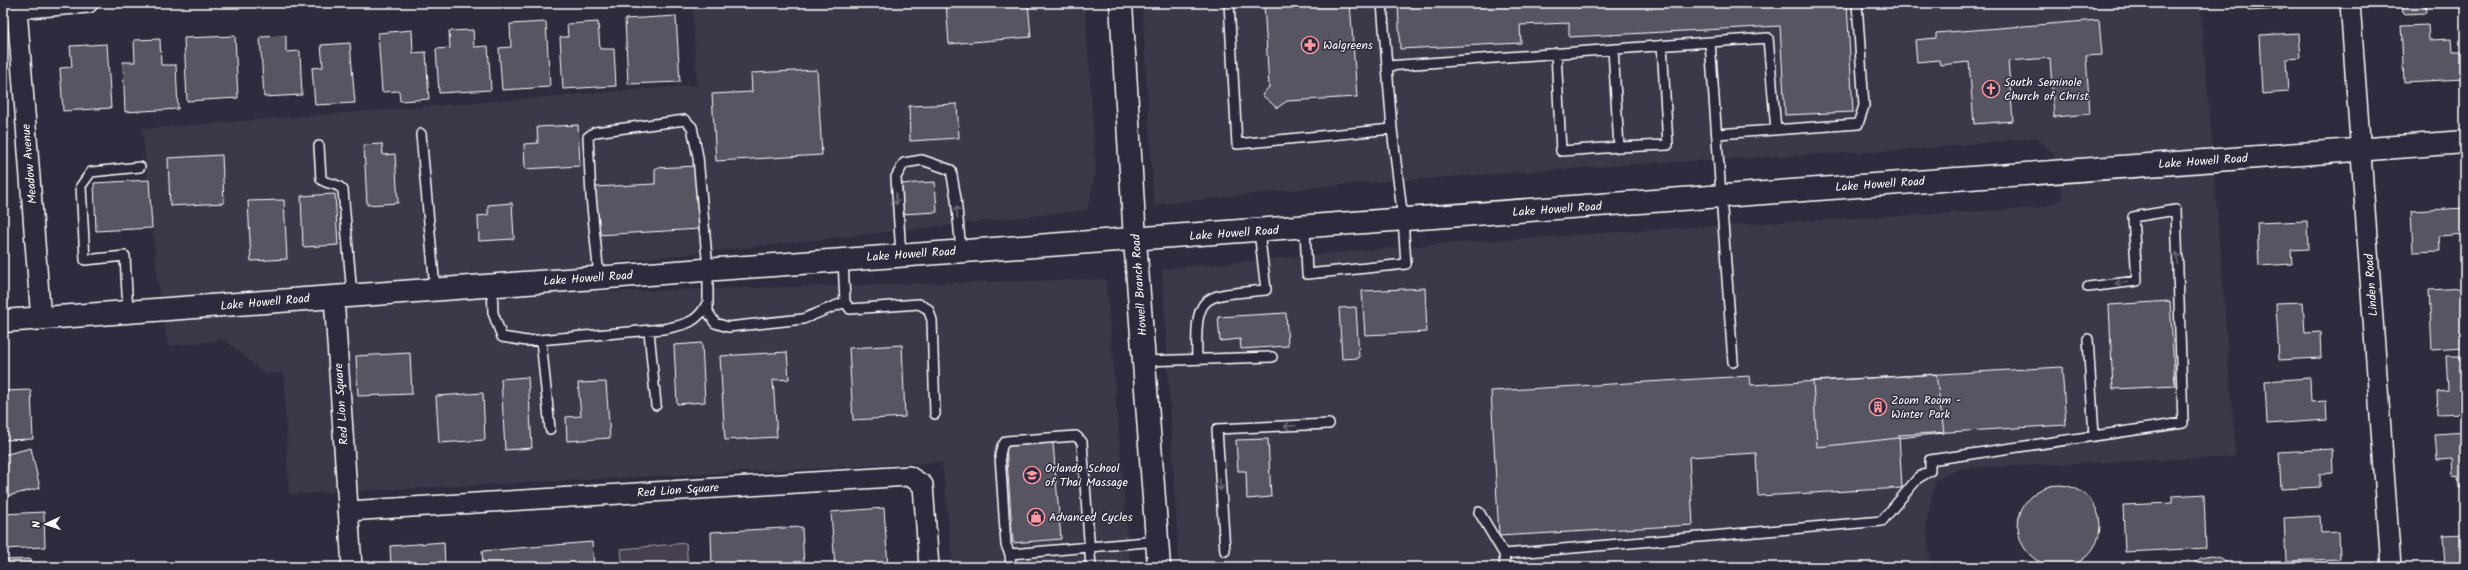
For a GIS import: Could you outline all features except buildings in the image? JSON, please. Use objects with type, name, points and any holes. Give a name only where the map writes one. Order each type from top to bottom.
[{"type":"street","points":[[10,10],[88,3]]},
{"type":"street","name":"Howell Branch Road","points":[[1121,3],[1135,240],[1159,567]]},
{"type":"street","name":"Linden Road","points":[[2350,3],[2391,567]]},
{"type":"street","name":"Meadow Avenue","points":[[10,10],[41,320]]},
{"type":"street","name":"Lake Howell Road","points":[[3,321],[41,320],[492,285],[598,267],[708,269],[1304,228],[2465,142]]},
{"type":"street","name":"Red Lion Square","points":[[343,296],[348,511],[352,567]]},
{"type":"street","name":"Red Lion Square","points":[[348,511],[910,476],[923,485],[929,567]]},
{"type":"lane","points":[[1229,3],[1237,144],[1392,129]]},
{"type":"lane","points":[[1304,228],[1307,274],[1406,264],[1403,220],[1392,129],[1382,3]]},
{"type":"lane","points":[[1717,134],[1858,124],[1864,106],[1857,3]]},
{"type":"lane","points":[[1388,66],[1768,38],[1776,130]]},
{"type":"lane","points":[[1710,42],[1733,362]]},
{"type":"lane","points":[[1556,53],[1561,151],[1668,145],[1662,45]]},
{"type":"lane","points":[[1613,49],[1619,147]]},
{"type":"lane","points":[[598,267],[588,137],[595,132],[685,120],[692,127],[698,157],[708,269],[708,312],[715,323],[728,327],[809,318],[845,302]]},
{"type":"lane","points":[[421,134],[435,289]]},
{"type":"lane","points":[[319,146],[321,179],[326,183],[335,184],[343,190],[343,296]]},
{"type":"lane","points":[[901,255],[896,177],[904,163],[922,160],[951,170],[956,198],[961,251]]},
{"type":"lane","points":[[128,313],[125,256],[84,260],[81,186],[90,172],[140,167]]},
{"type":"lane","points":[[1504,554],[1882,521],[1918,478],[1930,471],[1930,460],[2183,423],[2176,210],[2133,217],[2136,281],[2088,288]]},
{"type":"lane","points":[[1197,359],[1196,328],[1200,308],[1209,298],[1224,294],[1266,290],[1259,231]]},
{"type":"lane","points":[[842,259],[845,302],[850,309],[919,304],[928,309],[932,320],[935,414]]},
{"type":"lane","points":[[492,285],[493,313],[502,337],[527,341],[649,331],[683,326],[701,316],[708,301]]},
{"type":"lane","points":[[649,331],[656,405]]},
{"type":"lane","points":[[541,340],[550,429]]},
{"type":"lane","points":[[2088,340],[2094,436]]},
{"type":"lane","points":[[1144,361],[1272,356]]},
{"type":"lane","points":[[1225,551],[1217,429],[1329,424]]},
{"type":"lane","points":[[1011,567],[1010,554],[1006,545],[1000,455],[1002,446],[1006,441],[1076,436],[1082,442],[1091,567]]},
{"type":"lane","points":[[1479,512],[1504,554],[1505,567]]},
{"type":"lane","points":[[1010,554],[1157,541]]},
{"type":"shaded area","points":[[692,3],[1085,3],[1096,171],[1087,210],[589,265],[588,268],[160,301],[142,129],[697,85]]},
{"type":"shaded area","points":[[1142,3],[2200,3],[2213,151],[2055,163],[2053,153],[2036,138],[1917,149],[1654,163],[1346,184],[1154,205]]},
{"type":"shaded area","points":[[2214,170],[2236,457],[1962,468],[1935,481],[1926,524],[1931,567],[1179,567],[1162,269],[1411,246],[1709,226],[2040,208],[2063,199],[2059,181]]},
{"type":"shaded area","points":[[1106,279],[1130,567],[953,567],[942,462],[358,491],[345,305],[589,287],[590,292]]},
{"type":"shaded area","points":[[324,307],[337,492],[289,494],[284,373],[265,374],[225,340],[168,346],[163,319]]},
{"type":"shaded area","points":[[686,543],[688,567],[623,567],[621,549]]},
{"type":"place","name":"Walgreens","points":[[1310,45]]},
{"type":"place","name":"South Seminole Church of Christ","points":[[1991,89]]},
{"type":"place","name":"Zoom Room - Winter Park","points":[[1878,407]]},
{"type":"place","name":"Orlando School of Thai Massage","points":[[1032,475]]},
{"type":"place","name":"Advanced Cycles","points":[[1036,517]]}]
